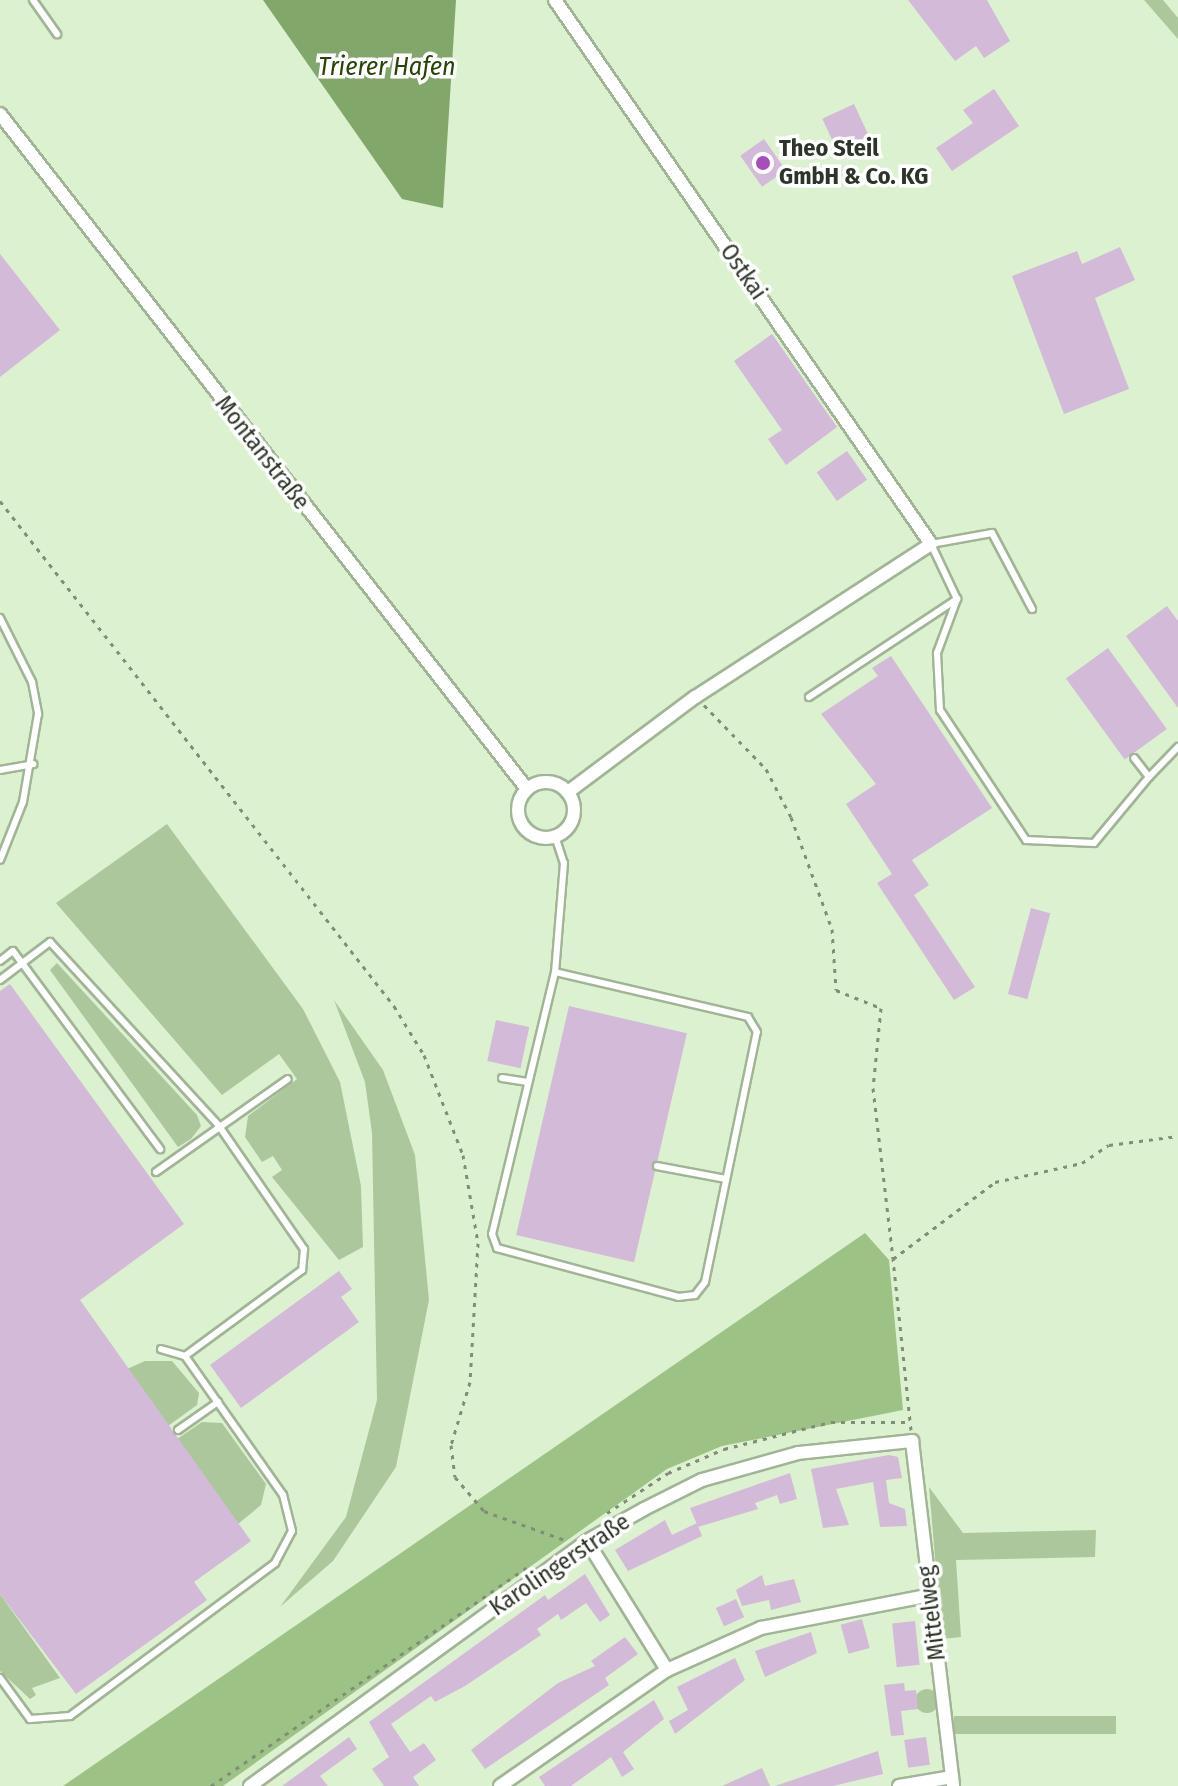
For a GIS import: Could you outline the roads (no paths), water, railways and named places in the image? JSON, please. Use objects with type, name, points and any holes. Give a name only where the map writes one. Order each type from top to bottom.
[{"type":"street","name":"Ostkai","points":[[555,0],[931,544]]},
{"type":"street","name":"Montanstraße","points":[[0,114],[527,789]]},
{"type":"street","points":[[568,792],[695,697],[931,544]]},
{"type":"street","points":[[544,782],[568,792],[574,816],[555,836],[533,835],[520,821],[527,789],[544,782]]},
{"type":"street","name":"Karolingerstraße","points":[[250,1786],[587,1541],[702,1480],[798,1453],[912,1441]]},
{"type":"street","name":"Mittelweg","points":[[912,1441],[952,1782]]},
{"type":"street","points":[[587,1541],[667,1670]]},
{"type":"street","points":[[500,1786],[667,1670],[761,1628],[930,1595]]},
{"type":"street","points":[[899,1786],[952,1782]]},
{"type":"lane","points":[[33,0],[57,34]]},
{"type":"lane","points":[[1032,609],[992,533],[931,544],[957,599],[937,653],[940,710],[1026,840],[1094,843],[1178,747]]},
{"type":"lane","points":[[809,697],[957,599]]},
{"type":"lane","points":[[0,618],[32,682],[38,714],[33,764],[0,860]]},
{"type":"lane","points":[[1134,758],[1149,777]]},
{"type":"lane","points":[[0,770],[33,764]]},
{"type":"lane","points":[[555,836],[564,863],[555,972],[492,1234],[497,1248],[678,1297],[695,1295],[705,1282],[757,1032],[748,1017],[555,972]]},
{"type":"lane","points":[[0,980],[50,942],[219,1126],[304,1249],[302,1270],[185,1356]]},
{"type":"lane","points":[[0,961],[13,951],[160,1149]]},
{"type":"lane","points":[[502,1078],[528,1082]]},
{"type":"lane","points":[[156,1172],[288,1079]]},
{"type":"lane","points":[[657,1166],[726,1179]]},
{"type":"lane","points":[[0,1678],[30,1719],[70,1716],[275,1563],[292,1531],[283,1495],[185,1356],[161,1349]]},
{"type":"lane","points":[[178,1430],[218,1402]]},
{"type":"water","name":"Trierer Hafen","points":[[263,0],[456,0],[443,208],[402,199]]},
{"type":"place","name":"Theo Steil GmbH & Co. KG","points":[[763,163]]}]
